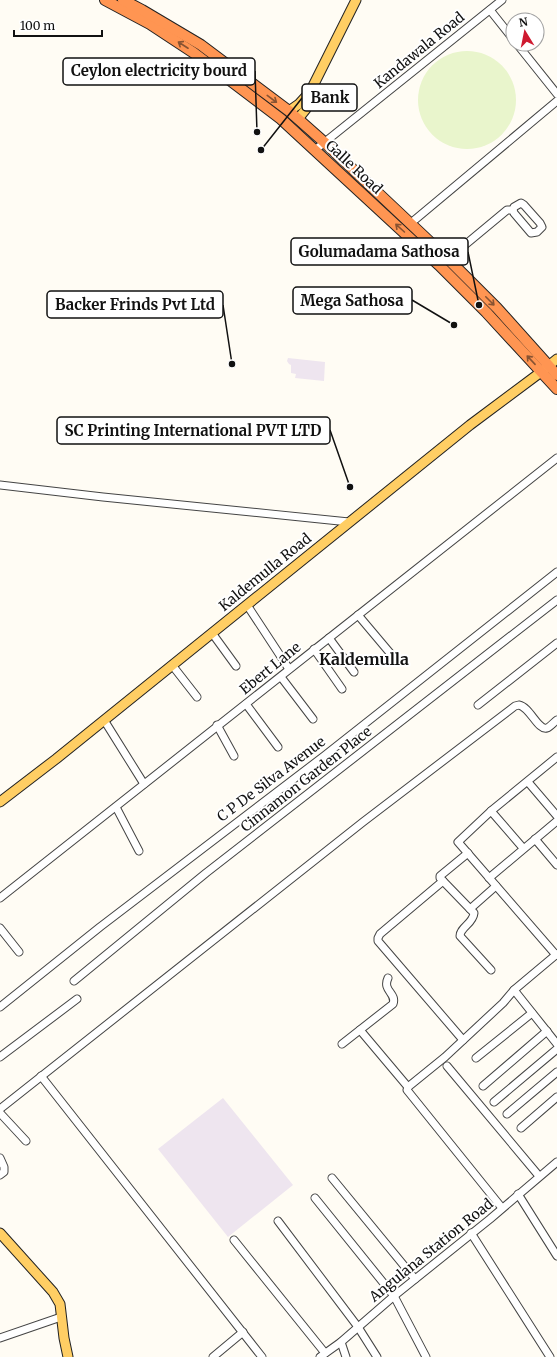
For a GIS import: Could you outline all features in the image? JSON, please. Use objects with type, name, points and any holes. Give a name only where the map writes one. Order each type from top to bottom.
[{"type":"highway","name":"Galle Road","points":[[105,0],[150,24],[194,52],[281,119],[439,265],[545,369],[557,375]]},
{"type":"highway","name":"Galle Road","points":[[123,0],[201,45],[298,119],[324,142],[411,223],[497,308],[545,369],[557,389]]},
{"type":"highway","points":[[281,119],[289,112]]},
{"type":"highway","points":[[290,127],[298,119]]},
{"type":"main road","points":[[298,119],[306,109],[310,92],[356,0]]},
{"type":"main road","points":[[289,112],[310,92]]},
{"type":"main road","name":"Kaldemulla Road","points":[[0,802],[172,666],[470,425],[557,359]]},
{"type":"main road","points":[[0,1233],[53,1292],[60,1304],[68,1357]]},
{"type":"street","name":"Kandawala Road","points":[[315,150],[502,0]]},
{"type":"street","points":[[490,10],[505,29]]},
{"type":"street","points":[[523,52],[557,94]]},
{"type":"street","points":[[411,223],[557,101]]},
{"type":"street","points":[[448,259],[507,210],[513,210]]},
{"type":"street","name":"Ebert Lane","points":[[0,898],[557,458]]},
{"type":"street","points":[[0,486],[349,522]]},
{"type":"street","name":"C P De Silva Avenue","points":[[0,1007],[100,927],[324,756],[557,572]]},
{"type":"street","name":"Cinnamon Garden Place","points":[[74,981],[206,873],[557,600]]},
{"type":"street","points":[[247,605],[289,669]]},
{"type":"street","points":[[358,615],[390,653]]},
{"type":"street","points":[[212,633],[236,666]]},
{"type":"street","points":[[329,638],[354,672]]},
{"type":"street","points":[[478,705],[557,643]]},
{"type":"street","points":[[314,649],[342,689]]},
{"type":"street","points":[[172,666],[197,697]]},
{"type":"street","points":[[281,677],[313,719]]},
{"type":"street","points":[[246,704],[278,747]]},
{"type":"street","points":[[0,1109],[358,826],[515,706],[519,705],[526,707],[539,725],[543,728],[547,728],[557,720]]},
{"type":"street","points":[[104,720],[144,784]]},
{"type":"street","points":[[217,726],[234,756]]},
{"type":"street","points":[[408,1087],[445,1057],[503,1003],[514,990],[556,955],[458,841],[557,757]]},
{"type":"street","points":[[528,782],[557,816]]},
{"type":"street","points":[[116,807],[139,851]]},
{"type":"street","points":[[492,811],[523,848]]},
{"type":"street","points":[[489,878],[557,821]]},
{"type":"street","points":[[535,839],[557,865]]},
{"type":"street","points":[[468,853],[440,876],[440,878],[474,914],[471,921],[460,931],[460,936],[491,970]]},
{"type":"street","points":[[443,881],[380,934],[378,941],[463,1040]]},
{"type":"street","points":[[470,909],[496,886]]},
{"type":"street","points":[[0,928],[19,952]]},
{"type":"street","points":[[342,1044],[393,1004],[393,996],[387,988],[386,982],[388,978]]},
{"type":"street","points":[[514,990],[557,1044]]},
{"type":"street","points":[[0,1057],[77,999]]},
{"type":"street","points":[[476,1058],[532,1012]]},
{"type":"street","points":[[360,1030],[408,1087],[407,1090],[502,1208]]},
{"type":"street","points":[[483,1086],[547,1031]]},
{"type":"street","points":[[494,1102],[557,1049]]},
{"type":"street","points":[[448,1066],[539,1176]]},
{"type":"street","points":[[507,1114],[557,1072]]},
{"type":"street","points":[[41,1076],[262,1357]]},
{"type":"street","points":[[521,1128],[557,1097]]},
{"type":"street","points":[[0,1113],[26,1141]]},
{"type":"street","points":[[0,1158],[4,1167],[4,1172],[0,1174]]},
{"type":"street","name":"Angulana Station Road","points":[[323,1355],[341,1342],[394,1296],[557,1162]]},
{"type":"street","points":[[332,1178],[415,1279]]},
{"type":"street","points":[[518,1194],[557,1256]]},
{"type":"street","points":[[315,1198],[394,1296],[426,1357]]},
{"type":"street","points":[[278,1221],[358,1327],[377,1357]]},
{"type":"street","points":[[471,1233],[550,1357]]},
{"type":"street","points":[[234,1240],[323,1355]]},
{"type":"street","points":[[0,1338],[61,1317]]},
{"type":"street","points":[[213,1357],[243,1332]]},
{"type":"street","points":[[341,1342],[346,1357]]},
{"type":"shaded area","points":[[288,358],[325,362],[324,381],[295,378],[296,374],[291,373],[291,365],[287,361]]},
{"type":"shaded area","points":[[223,1098],[293,1185],[228,1237],[158,1149]]},
{"type":"green space","points":[[457,51],[477,51],[486,54],[502,65],[513,81],[516,90],[516,110],[513,119],[502,135],[486,146],[477,149],[457,149],[440,141],[432,135],[426,127],[418,110],[418,90],[426,73],[432,65],[440,59]]},
{"type":"place","name":"Ceylon electricity bourd","points":[[257,132]]},
{"type":"place","name":"Bank","points":[[261,150]]},
{"type":"place","name":"Golumadama Sathosa","points":[[479,305]]},
{"type":"place","name":"Mega Sathosa","points":[[454,325]]},
{"type":"place","name":"Backer Frinds Pvt Ltd","points":[[232,364]]},
{"type":"place","name":"SC Printing International PVT LTD","points":[[350,487]]},
{"type":"district","name":"Kaldemulla","points":[[364,659]]}]
